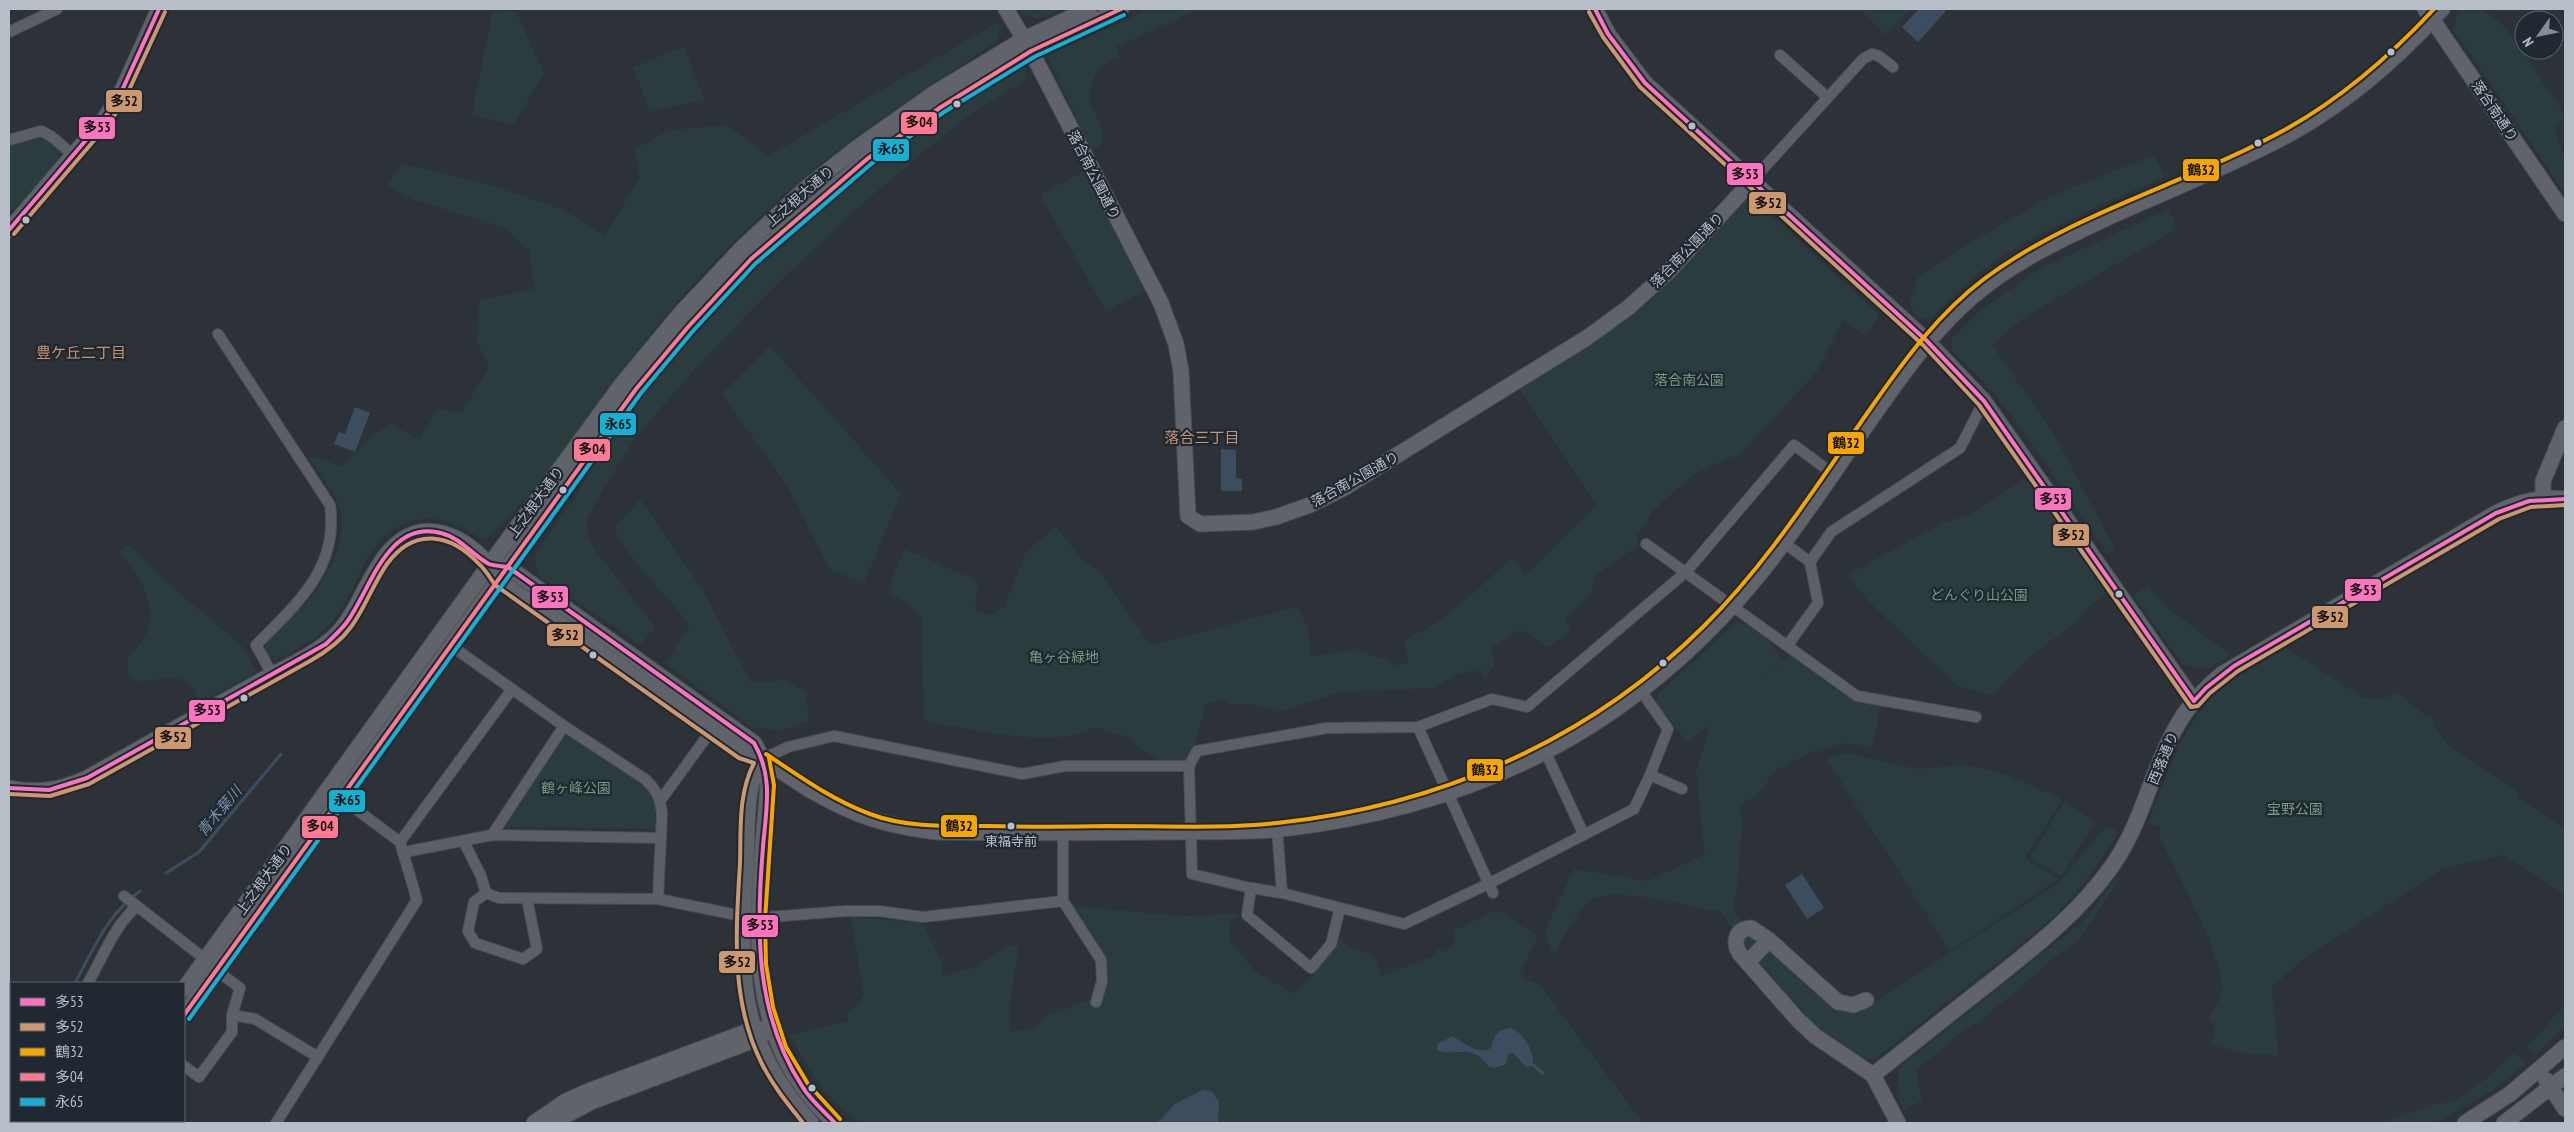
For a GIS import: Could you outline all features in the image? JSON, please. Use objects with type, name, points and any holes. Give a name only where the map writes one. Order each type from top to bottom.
[{"type":"street","points":[[9,230],[104,119],[119,97],[160,9]]},
{"type":"street","points":[[1006,9],[1028,45]]},
{"type":"street","name":"上之根大通り","points":[[185,1013],[211,964],[335,793],[490,564],[622,384],[679,315],[741,249],[806,188],[858,146],[934,94],[1028,45],[1089,9]]},
{"type":"street","name":"上之根大通り","points":[[335,793],[450,645],[636,389],[688,327],[752,258],[867,159],[1028,45],[1121,9]]},
{"type":"street","points":[[1595,9],[1608,34],[1645,83],[1927,341],[1984,401],[2194,701]]},
{"type":"street","points":[[9,32],[50,10]]},
{"type":"street","points":[[503,573],[641,681],[743,753],[764,759],[842,808],[884,825],[937,832],[1191,832],[1277,829],[1381,812],[1448,794],[1500,775],[1546,753],[1592,726],[1641,691],[1700,639],[1731,607],[1783,542],[1927,341],[1973,296],[2034,254],[2060,239],[2270,144],[2314,119],[2376,73],[2433,12]]},
{"type":"street","name":"落合南通り","points":[[2433,12],[2565,214]]},
{"type":"street","name":"落合南公園通り","points":[[1028,45],[1161,303],[1176,344],[1181,372],[1188,516],[1200,524],[1253,522],[1276,517],[1322,500],[1478,406],[1588,337],[1629,307],[1670,270],[1752,182]]},
{"type":"street","points":[[1752,182],[1863,58],[1872,54],[1879,56],[1894,67]]},
{"type":"street","points":[[1780,56],[1827,97]]},
{"type":"street","points":[[9,140],[41,131],[51,136],[73,155]]},
{"type":"street","points":[[218,334],[330,505],[334,526],[329,551],[302,599],[256,645],[272,674]]},
{"type":"street","points":[[1810,562],[1831,532],[1960,448],[1984,401]]},
{"type":"street","points":[[2543,498],[2543,481],[2565,428]]},
{"type":"street","points":[[1641,691],[1668,729],[1634,809],[1584,835],[1492,888],[1404,924],[1282,893],[1251,888],[1192,874],[1189,766],[1197,751],[1327,728],[1418,727],[1492,699],[1526,706],[1686,572],[1794,445],[1832,473]]},
{"type":"street","name":"西落通り","points":[[1873,1075],[2056,930],[2087,900],[2113,865],[2132,832],[2171,737],[2194,701],[2206,688],[2234,666],[2496,513],[2511,506],[2543,498],[2565,499]]},
{"type":"street","points":[[9,788],[42,792],[64,788],[87,778],[272,674],[315,652],[337,634],[347,622],[389,550],[402,539],[419,532],[437,532],[452,536],[503,573],[651,668],[754,743],[764,759],[768,784],[759,916],[760,976],[772,1029],[793,1072],[811,1098],[834,1123]]},
{"type":"street","points":[[1783,542],[1810,562],[1818,604],[1787,646]]},
{"type":"street","points":[[1646,544],[1857,696],[1976,717]]},
{"type":"street","points":[[450,645],[564,726],[645,779],[655,789],[660,801],[661,838],[658,899]]},
{"type":"street","points":[[641,681],[651,668]]},
{"type":"street","points":[[400,842],[512,689]]},
{"type":"street","points":[[492,835],[564,726]]},
{"type":"street","points":[[1418,727],[1492,888]]},
{"type":"street","points":[[660,801],[711,731]]},
{"type":"street","points":[[811,1123],[779,1081],[755,1034],[743,981],[742,916],[752,783],[764,759],[788,747],[834,736],[1022,774],[1065,766],[1189,766]]},
{"type":"street","points":[[1546,753],[1584,835]]},
{"type":"street","points":[[1650,775],[1682,789]]},
{"type":"street","points":[[276,1123],[417,900],[405,852],[400,842],[335,793]]},
{"type":"street","points":[[1277,829],[1282,893]]},
{"type":"street","points":[[1063,833],[1063,901],[1101,960],[1102,981],[1096,1002]]},
{"type":"street","points":[[405,852],[464,842],[492,835],[661,838]]},
{"type":"street","points":[[464,842],[481,876],[486,893]]},
{"type":"street","points":[[1251,888],[1247,915],[1311,968],[1331,944],[1340,908]]},
{"type":"street","points":[[486,893],[499,898],[527,899],[658,899],[742,916],[879,911],[922,917],[1063,901]]},
{"type":"street","points":[[486,893],[474,902],[468,931],[475,943],[523,959],[537,949],[527,899]]},
{"type":"street","points":[[124,896],[240,988],[232,1016],[232,1032],[199,1077],[185,1067]]},
{"type":"street","points":[[89,982],[116,931],[135,905]]},
{"type":"street","points":[[1866,1000],[1852,1005],[1838,1002],[1769,940],[1751,928],[1739,932],[1736,944],[1748,962],[1809,1030],[1873,1075],[1898,1123]]},
{"type":"street","points":[[1748,962],[1769,940]]},
{"type":"street","name":"上之根大通り","points":[[185,988],[211,964]]},
{"type":"street","points":[[232,1016],[244,1016],[255,1019],[318,1057]]},
{"type":"street","points":[[534,1123],[566,1101],[586,1092],[772,1029]]},
{"type":"street","points":[[552,1123],[591,1102],[755,1034]]},
{"type":"street","points":[[2465,1123],[2510,1094],[2565,1047]]},
{"type":"street","points":[[2539,1071],[2565,1108]]},
{"type":"street","points":[[2504,1123],[2552,1088],[2565,1076]]},
{"type":"green space","points":[[493,9],[516,12],[544,73],[513,126],[472,114]]},
{"type":"green space","points":[[1014,9],[1062,9],[1039,19],[1017,13]]},
{"type":"green space","points":[[1150,9],[1199,9],[1116,47],[1120,57],[1102,66],[1095,75],[1091,86],[1090,102],[1102,127],[1104,137],[1103,143],[1092,151],[1047,56]]},
{"type":"green space","points":[[1860,9],[1911,9],[1886,35]]},
{"type":"green space","points":[[2462,9],[2481,9],[2505,27],[2514,40],[2514,60],[2528,60],[2563,112],[2563,117],[2556,125],[2556,132],[2565,160],[2565,193],[2454,30],[2456,17]]},
{"type":"green space","points":[[1000,21],[998,40],[851,140],[780,198],[714,262],[648,337],[536,486],[485,540],[454,525],[435,519],[415,520],[397,527],[374,547],[351,592],[333,621],[302,646],[276,660],[269,658],[265,648],[266,644],[315,592],[332,564],[338,549],[341,519],[338,505],[329,487],[310,459],[316,456],[342,467],[373,435],[391,424],[420,440],[437,410],[462,412],[489,367],[477,342],[479,300],[534,289],[529,250],[502,227],[412,199],[386,185],[403,164],[490,185],[564,210],[605,236],[640,177],[635,149],[669,130],[727,125],[768,156]]},
{"type":"green space","points":[[684,47],[705,100],[650,111],[633,67]]},
{"type":"green space","points":[[1024,68],[1028,78],[962,120],[856,209],[777,284],[698,365],[636,437],[602,491],[587,520],[588,537],[597,553],[655,627],[641,645],[537,575],[534,555],[575,498],[591,468],[646,392],[732,292],[820,203],[870,162]]},
{"type":"green space","points":[[34,138],[45,139],[61,151],[60,159],[25,199],[10,211],[9,145]]},
{"type":"green space","points":[[2154,155],[2165,177],[2079,215],[2017,247],[1962,287],[1931,318],[1918,319],[1909,302],[1918,277],[1958,250],[2049,197]]},
{"type":"green space","points":[[1086,170],[1148,289],[1106,311],[1040,195]]},
{"type":"green space","points":[[1745,199],[1754,199],[1879,315],[1866,337],[1843,319],[1818,370],[1741,453],[1698,472],[1652,512],[1642,530],[1635,534],[1639,545],[1595,575],[1592,592],[1566,618],[1571,630],[1549,647],[1520,630],[1491,648],[1495,665],[1484,679],[1480,668],[1454,676],[1434,688],[1341,692],[1279,712],[1251,704],[1231,705],[1227,699],[1206,704],[1194,749],[1182,764],[1164,762],[1139,748],[1132,738],[1094,727],[1079,734],[1059,737],[1036,737],[1012,736],[924,721],[921,618],[911,604],[887,592],[904,549],[978,581],[975,610],[991,615],[1004,607],[1026,552],[1056,526],[1081,559],[1100,572],[1150,645],[1297,607],[1308,627],[1311,656],[1354,650],[1381,658],[1397,666],[1409,661],[1404,640],[1449,613],[1513,557],[1525,575],[1597,506],[1519,388],[1590,342]]},
{"type":"green space","points":[[2169,209],[2177,229],[2023,318],[1992,345],[2054,434],[2115,549],[2108,554],[2025,434],[1990,388],[1952,350],[1952,338],[1982,309],[2041,268]]},
{"type":"green space","points":[[770,346],[901,494],[864,583],[830,570],[788,487],[722,394]]},
{"type":"green space","name":"どんぐり山公園","points":[[2026,478],[2107,593],[2085,610],[2074,624],[2030,656],[1992,695],[1958,686],[1867,600],[1848,574],[1941,524],[1971,514]]},
{"type":"green space","points":[[640,499],[704,592],[751,683],[783,680],[807,692],[808,721],[780,731],[752,727],[665,663],[690,625],[630,555],[614,529]]},
{"type":"green space","points":[[130,545],[163,579],[243,647],[257,672],[200,703],[191,685],[186,681],[173,678],[136,681],[129,676],[127,660],[141,642],[150,617],[149,605],[141,583],[119,551]]},
{"type":"green space","points":[[2148,586],[2167,608],[2231,655],[2207,669],[2183,665],[2133,595]]},
{"type":"green space","points":[[1736,623],[1744,624],[1757,631],[1774,648],[1782,661],[1760,681],[1790,655],[1854,700],[1881,706],[1872,747],[1845,743],[1817,750],[1789,763],[1775,771],[1757,795],[1746,801],[1739,810],[1744,826],[1740,841],[1739,874],[1733,912],[1773,953],[1838,1009],[1858,1012],[2059,883],[2106,826],[2118,831],[2086,880],[2047,923],[1875,1059],[1864,1060],[1821,1032],[1742,948],[1741,940],[1720,911],[1650,898],[1614,895],[1600,897],[1584,906],[1553,956],[1544,932],[1574,869],[1648,881],[1705,854],[1696,773],[1710,725],[1687,742],[1656,703],[1657,695]]},
{"type":"green space","name":"宝野公園","points":[[2287,648],[2365,699],[2387,699],[2397,692],[2426,716],[2431,715],[2439,733],[2450,747],[2519,793],[2517,797],[2565,829],[2565,895],[2503,855],[2444,868],[2302,960],[2272,987],[2278,1056],[2243,1053],[2211,1045],[2216,1029],[2209,1018],[2222,992],[2215,956],[2186,890],[2159,836],[2161,828],[2148,823],[2180,744],[2188,729],[2208,702],[2225,686],[2245,672]]},
{"type":"green space","name":"鶴ヶ峰公園","points":[[565,732],[642,784],[651,795],[655,804],[655,829],[501,827]]},
{"type":"green space","points":[[1846,753],[1917,769],[1964,765],[1999,772],[2062,799],[2025,858],[2058,879],[1950,951],[1826,758]]},
{"type":"green space","points":[[2064,802],[2095,822],[2061,877],[2030,858]]},
{"type":"green space","points":[[2116,879],[2117,883],[2078,942],[2066,948],[1978,1023],[1963,1030],[1917,1070],[1917,1082],[1923,1100],[1904,1110],[1896,1092],[1900,1067],[2083,921]]},
{"type":"green space","points":[[1073,906],[1182,916],[1239,914],[1229,924],[1230,941],[1256,972],[1295,994],[1333,950],[1337,937],[1354,949],[1374,956],[1382,976],[1433,956],[1437,949],[1447,952],[1455,942],[1452,931],[1497,910],[1538,936],[1519,976],[1540,985],[1643,1123],[860,1123],[848,1114],[820,1084],[790,1035],[848,1021],[848,1012],[857,1007],[864,994],[851,917],[923,923],[941,961],[944,976],[970,969],[1007,947],[1019,945],[1009,1007],[1011,1032],[1034,1029],[1048,1015],[1102,996],[1106,970],[1104,958],[1095,938]]},
{"type":"green space","points":[[2565,1004],[2565,1026],[2535,1055],[2524,1048],[2536,1038]]},
{"type":"green space","points":[[2514,1053],[2526,1063],[2496,1088],[2436,1123],[2381,1123],[2435,1104],[2452,1102],[2490,1076]]},
{"type":"water","points":[[1919,9],[1943,9],[1946,11],[1918,42],[1902,27]]},
{"type":"water","points":[[355,407],[370,413],[355,452],[334,444],[339,432],[345,434]]},
{"type":"water","points":[[1221,449],[1236,450],[1236,478],[1242,479],[1242,491],[1221,491]]},
{"type":"water","points":[[1802,874],[1824,908],[1807,919],[1785,885]]},
{"type":"water","points":[[1512,1028],[1524,1039],[1532,1054],[1533,1065],[1527,1068],[1513,1053],[1508,1054],[1506,1064],[1494,1068],[1489,1067],[1476,1054],[1437,1050],[1437,1044],[1453,1036],[1472,1048],[1486,1050],[1491,1048],[1495,1036],[1500,1031]]},
{"type":"water","points":[[1203,1090],[1211,1091],[1219,1101],[1218,1123],[1157,1123],[1175,1104]]},
{"type":"waterway","name":"青木葉川","points":[[166,873],[199,852],[281,754]]},
{"type":"waterway","name":"青木葉川","points":[[76,982],[110,921],[140,891]]},
{"type":"waterway","points":[[1533,1065],[1543,1073]]},
{"type":"transit line","name":"多53","points":[[9,230],[104,119],[119,97],[159,9]]},
{"type":"transit line","name":"多04","points":[[185,1014],[636,389],[688,327],[751,259],[867,159],[941,107],[1031,51],[1121,9]]},
{"type":"transit line","name":"多53","points":[[1595,9],[1608,34],[1645,83],[1927,341],[1984,401],[2194,701],[2206,688],[2234,666],[2496,513],[2529,501],[2565,499]]},
{"type":"transit line","name":"鶴32","points":[[766,754],[829,795],[884,819],[928,825],[1048,827],[1214,827],[1277,823],[1337,814],[1395,801],[1452,784],[1507,761],[1560,735],[1611,703],[1658,667],[1703,627],[1727,602],[1772,548],[1910,354],[1952,307],[1984,279],[2019,255],[2056,234],[2212,165],[2288,128],[2328,103],[2366,74],[2401,43],[2434,9]]},
{"type":"transit line","name":"多52","points":[[14,234],[109,123],[124,101],[165,12]]},
{"type":"transit line","name":"多52","points":[[1589,12],[1603,37],[1640,87],[1923,345],[1979,405],[2191,707],[2198,706],[2210,693],[2238,671],[2499,519],[2531,507],[2565,505]]},
{"type":"transit line","name":"永65","points":[[189,1019],[641,393],[693,331],[755,264],[871,164],[944,112],[1034,57],[1124,15]]},
{"type":"transit line","name":"多53","points":[[9,788],[49,790],[87,778],[326,644],[347,622],[373,576],[394,546],[407,536],[422,531],[448,535],[489,564],[508,567],[754,743],[764,769],[767,794],[760,909],[762,971],[767,1001],[775,1030],[787,1058],[805,1091],[835,1123]]},
{"type":"transit line","name":"多52","points":[[9,794],[50,796],[89,784],[316,658],[337,642],[351,627],[387,564],[398,552],[409,544],[420,540],[432,538],[444,541],[468,554],[484,569],[495,585],[739,758],[754,763],[745,787],[741,812],[737,914],[740,991],[744,1016],[762,1064],[786,1102],[803,1123]]},
{"type":"transit line","name":"鶴32","points":[[769,758],[774,785],[765,920],[766,964],[773,1007],[786,1047],[808,1084],[840,1119]]},
{"type":"place","name":"東福寺前","points":[[1011,826]]},
{"type":"district","name":"豊ケ丘二丁目","points":[[81,352]]},
{"type":"district","name":"落合三丁目","points":[[1202,437]]},
{"type":"park label","name":"落合南公園","points":[[1689,380]]},
{"type":"park label","name":"亀ヶ谷緑地","points":[[1064,657]]}]
